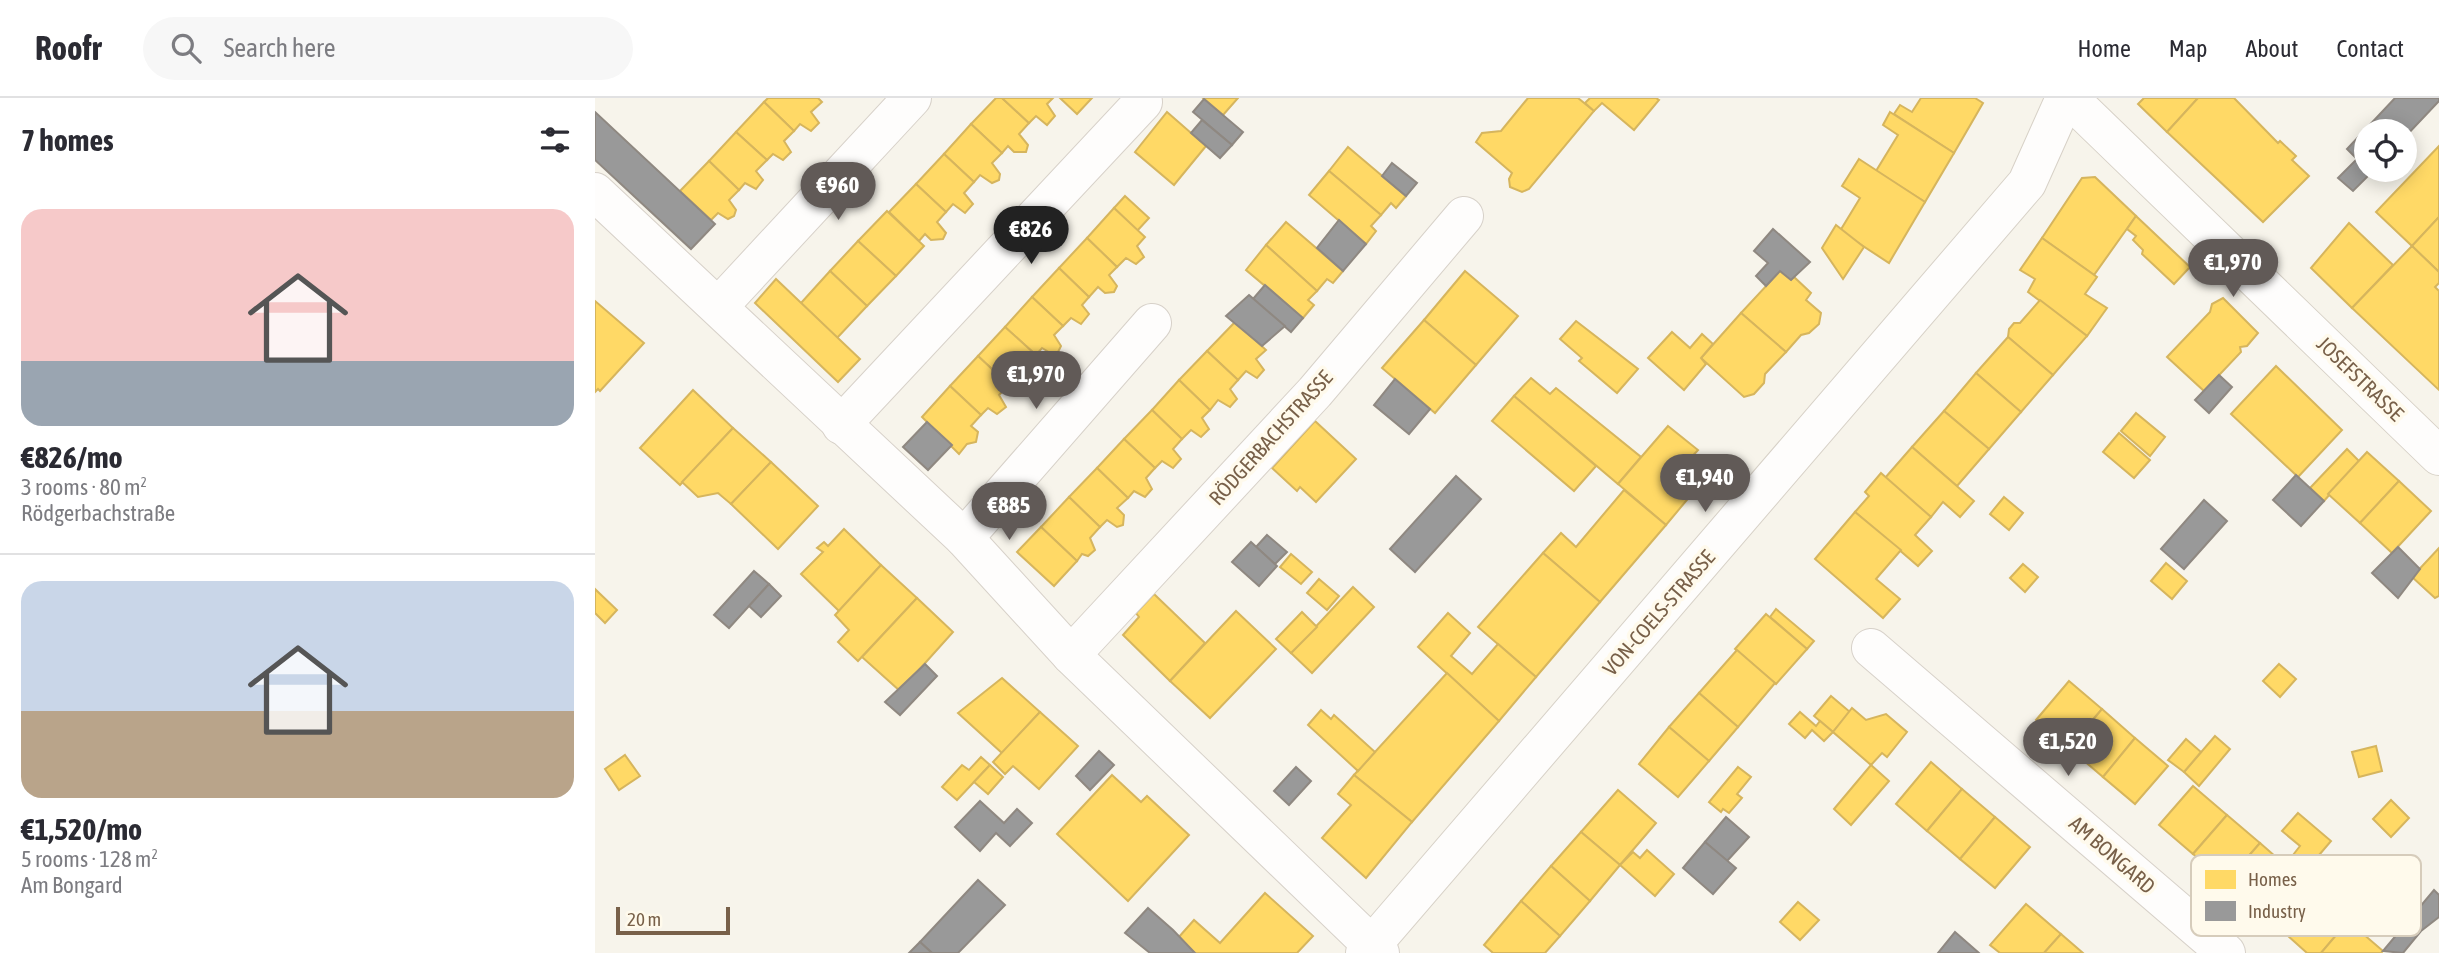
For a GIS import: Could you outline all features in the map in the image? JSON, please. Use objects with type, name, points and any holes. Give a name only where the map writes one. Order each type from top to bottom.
[{"type":"street","points":[[719,306],[912,98]]},
{"type":"street","points":[[841,425],[1143,102],[1140,98]]},
{"type":"street","name":"JOSEFSTRASSE","points":[[2067,98],[2439,456]]},
{"type":"street","name":"VON-COELS-STRASSE","points":[[1373,951],[2027,183],[2067,98]]},
{"type":"street","points":[[595,192],[964,538],[1071,655],[1373,951]]},
{"type":"street","name":"RÖDGERBACHSTRASSE","points":[[1071,655],[1315,392],[1464,216]]},
{"type":"street","points":[[964,538],[1152,323]]},
{"type":"street","name":"AM BONGARD","points":[[1871,648],[2191,923]]},
{"type":"street","name":"AM BONGARD","points":[[2206,936],[2226,953]]},
{"type":"building: Homes","points":[[768,98],[818,98],[822,102],[811,112],[819,123],[811,131],[800,124],[794,131],[764,102]]},
{"type":"building: Homes","points":[[996,98],[1002,98],[1029,123],[1019,134],[1028,145],[1026,152],[1014,152],[1008,146],[1002,153],[971,124]]},
{"type":"building: Homes","points":[[1002,98],[1053,98],[1047,104],[1055,116],[1047,125],[1036,116],[1029,123]]},
{"type":"building: Homes","points":[[1060,98],[1092,98],[1077,114]]},
{"type":"building: Homes","points":[[1203,98],[1238,98],[1223,115]]},
{"type":"building: Homes","points":[[1528,98],[1578,98],[1594,111],[1529,189],[1522,192],[1510,187],[1509,179],[1512,173],[1476,142],[1482,133],[1501,131]]},
{"type":"building: Homes","points":[[1590,98],[1659,100],[1634,130],[1602,103],[1594,111],[1585,103]]},
{"type":"building: Homes","points":[[1921,98],[1975,98],[1983,103],[1954,153],[1894,114],[1900,105],[1912,112]]},
{"type":"building: Homes","points":[[2144,98],[2198,98],[2167,132],[2138,104]]},
{"type":"building: Homes","points":[[2198,98],[2234,98],[2278,143],[2280,141],[2296,156],[2292,160],[2309,176],[2263,222],[2167,132]]},
{"type":"building: Homes","points":[[764,102],[794,131],[784,141],[791,152],[783,160],[773,154],[767,160],[736,132]]},
{"type":"building: Homes","points":[[1167,112],[1206,146],[1174,185],[1135,152]]},
{"type":"building: Homes","points":[[1890,112],[1954,153],[1925,202],[1876,171],[1898,135],[1883,125]]},
{"type":"building: Homes","points":[[971,124],[1002,153],[992,163],[1000,174],[999,180],[992,183],[980,175],[974,182],[944,154]]},
{"type":"building: Homes","points":[[736,132],[767,160],[756,171],[763,180],[756,189],[745,183],[739,190],[709,161]]},
{"type":"building: Homes","points":[[2439,146],[2439,217],[2412,246],[2376,212],[2405,182],[2417,182],[2417,169]]},
{"type":"building: Homes","points":[[1348,147],[1406,196],[1396,208],[1391,203],[1381,215],[1329,171]]},
{"type":"building: Homes","points":[[944,154],[974,182],[964,193],[973,204],[965,213],[953,204],[946,212],[916,184]]},
{"type":"building: Homes","points":[[1859,159],[1925,202],[1889,263],[1840,231],[1860,198],[1842,186]]},
{"type":"building: Homes","points":[[709,161],[739,190],[729,200],[736,210],[734,216],[728,219],[718,213],[711,220],[680,191]]},
{"type":"building: Homes","points":[[1329,171],[1381,215],[1371,226],[1376,231],[1366,244],[1309,195]]},
{"type":"building: Homes","points":[[2095,177],[2136,216],[2094,275],[2042,238],[2082,178]]},
{"type":"building: Homes","points":[[916,184],[946,212],[937,222],[946,233],[943,239],[931,240],[925,234],[919,241],[889,212]]},
{"type":"building: Homes","points":[[1125,196],[1149,218],[1137,231],[1114,208]]},
{"type":"building: Homes","points":[[1114,208],[1145,237],[1137,246],[1144,257],[1136,264],[1126,258],[1117,267],[1087,238]]},
{"type":"building: Homes","points":[[887,211],[924,246],[896,276],[858,241]]},
{"type":"building: Homes","points":[[2136,216],[2190,267],[2174,284],[2142,254],[2143,250],[2133,240],[2136,236],[2127,229]]},
{"type":"building: Homes","points":[[2439,217],[2439,272],[2412,246]]},
{"type":"building: Homes","points":[[1286,222],[1343,271],[1333,283],[1327,279],[1317,291],[1266,245]]},
{"type":"building: Homes","points":[[2349,223],[2393,265],[2352,308],[2311,268]]},
{"type":"building: Homes","points":[[1836,225],[1864,247],[1843,279],[1822,248]]},
{"type":"building: Homes","points":[[1087,238],[1117,267],[1109,275],[1117,286],[1114,292],[1105,293],[1098,287],[1089,297],[1059,268]]},
{"type":"building: Homes","points":[[2042,238],[2097,277],[2085,294],[2107,308],[2087,336],[2028,292],[2035,279],[2020,270]]},
{"type":"building: Homes","points":[[858,241],[896,276],[867,306],[830,271]]},
{"type":"building: Homes","points":[[1266,245],[1317,291],[1308,300],[1314,305],[1303,318],[1246,270]]},
{"type":"building: Homes","points":[[2412,246],[2439,272],[2439,283],[2435,287],[2439,291],[2439,390],[2352,308]]},
{"type":"building: Homes","points":[[1059,268],[1089,297],[1082,305],[1089,314],[1081,324],[1071,318],[1063,326],[1032,297]]},
{"type":"building: Homes","points":[[830,271],[867,306],[837,338],[801,303]]},
{"type":"building: Homes","points":[[1465,271],[1518,316],[1476,365],[1424,320]]},
{"type":"building: Homes","points":[[1780,271],[1791,280],[1794,277],[1811,293],[1806,300],[1821,313],[1819,324],[1809,333],[1801,335],[1786,352],[1741,313]]},
{"type":"building: Homes","points":[[776,279],[860,359],[838,382],[755,303]]},
{"type":"building: Homes","points":[[1032,297],[1063,326],[1054,335],[1061,346],[1058,352],[1052,354],[1042,348],[1036,355],[1005,327]]},
{"type":"building: Homes","points":[[2223,298],[2258,333],[2247,346],[2240,347],[2241,352],[2204,391],[2167,357],[2210,312],[2212,304]]},
{"type":"building: Homes","points":[[2040,300],[2087,336],[2053,375],[2008,337],[2009,329],[2014,323],[2020,323]]},
{"type":"building: Homes","points":[[595,301],[644,343],[600,391],[598,389],[595,392]]},
{"type":"building: Homes","points":[[1741,313],[1786,352],[1765,374],[1764,383],[1754,394],[1744,397],[1701,358]]},
{"type":"building: Homes","points":[[1424,320],[1476,365],[1435,413],[1382,368]]},
{"type":"building: Homes","points":[[1576,321],[1638,369],[1617,393],[1579,361],[1582,358],[1560,339]]},
{"type":"building: Homes","points":[[1235,322],[1266,350],[1256,359],[1264,370],[1257,378],[1246,371],[1238,380],[1207,351]]},
{"type":"building: Homes","points":[[1005,327],[1036,355],[1027,365],[1033,376],[1026,384],[1015,378],[1009,385],[978,356]]},
{"type":"building: Homes","points":[[1672,332],[1690,348],[1702,334],[1713,344],[1701,358],[1706,364],[1684,390],[1648,358]]},
{"type":"building: Homes","points":[[2008,337],[2053,375],[2021,412],[1976,373]]},
{"type":"building: Homes","points":[[1207,351],[1238,380],[1230,389],[1237,399],[1230,407],[1218,400],[1210,410],[1179,380]]},
{"type":"building: Homes","points":[[978,356],[1009,385],[999,395],[1006,407],[997,414],[988,408],[981,415],[950,386]]},
{"type":"building: Homes","points":[[2276,366],[2342,430],[2298,477],[2231,414]]},
{"type":"building: Homes","points":[[1976,373],[2021,412],[1989,449],[1944,411]]},
{"type":"building: Homes","points":[[1531,378],[1550,394],[1556,388],[1641,457],[1618,484],[1514,396]]},
{"type":"building: Homes","points":[[1179,380],[1210,410],[1202,418],[1209,429],[1201,437],[1191,430],[1182,439],[1152,410]]},
{"type":"building: Homes","points":[[950,386],[981,415],[971,426],[978,432],[976,442],[967,444],[959,454],[922,417]]},
{"type":"building: Homes","points":[[693,390],[733,428],[680,485],[640,448]]},
{"type":"building: Homes","points":[[1514,396],[1596,466],[1574,491],[1492,421]]},
{"type":"building: Homes","points":[[1152,410],[1182,439],[1173,449],[1181,459],[1173,468],[1162,461],[1155,468],[1124,439]]},
{"type":"building: Homes","points":[[1944,411],[1989,449],[1957,486],[1912,447]]},
{"type":"building: Homes","points":[[2136,413],[2165,437],[2150,456],[2121,431]]},
{"type":"building: Homes","points":[[1315,421],[1356,459],[1316,502],[1300,487],[1297,491],[1272,468]]},
{"type":"building: Homes","points":[[1668,426],[1698,450],[1688,461],[1706,477],[1666,525],[1618,484]]},
{"type":"building: Homes","points":[[733,428],[771,462],[731,504],[718,493],[698,497],[682,482]]},
{"type":"building: Homes","points":[[2119,433],[2150,460],[2134,478],[2103,452]]},
{"type":"building: Homes","points":[[1124,439],[1155,468],[1146,478],[1152,489],[1145,497],[1134,491],[1128,498],[1097,468]]},
{"type":"building: Homes","points":[[1912,447],[1974,501],[1960,517],[1943,502],[1931,517],[1885,478]]},
{"type":"building: Homes","points":[[2347,449],[2359,461],[2324,501],[2310,488]]},
{"type":"building: Homes","points":[[2367,452],[2399,481],[2360,523],[2328,494]]},
{"type":"building: Homes","points":[[771,462],[818,506],[778,549],[731,504]]},
{"type":"building: Homes","points":[[1097,468],[1128,498],[1117,508],[1124,515],[1123,525],[1117,527],[1107,520],[1100,527],[1069,497]]},
{"type":"building: Homes","points":[[1881,473],[1931,517],[1915,535],[1932,551],[1918,566],[1855,512],[1869,496],[1865,492]]},
{"type":"building: Homes","points":[[2399,481],[2431,511],[2392,553],[2360,523]]},
{"type":"building: Homes","points":[[1624,490],[1666,525],[1600,602],[1543,553],[1561,533],[1576,547]]},
{"type":"building: Homes","points":[[1069,497],[1100,527],[1090,538],[1095,550],[1088,556],[1082,554],[1077,561],[1041,527]]},
{"type":"building: Homes","points":[[2004,497],[2023,513],[2009,530],[1990,514]]},
{"type":"building: Homes","points":[[1855,512],[1901,550],[1876,579],[1900,599],[1883,618],[1815,559]]},
{"type":"building: Homes","points":[[1041,527],[1077,561],[1054,586],[1017,552]]},
{"type":"building: Homes","points":[[844,529],[881,565],[839,611],[801,574],[823,552],[817,548],[824,542],[828,546]]},
{"type":"building: Homes","points":[[2439,548],[2439,596],[2435,598],[2412,577]]},
{"type":"building: Homes","points":[[1543,553],[1600,602],[1536,677],[1478,627]]},
{"type":"building: Homes","points":[[1291,554],[1312,572],[1301,584],[1280,567]]},
{"type":"building: Homes","points":[[2166,563],[2187,581],[2172,599],[2151,581]]},
{"type":"building: Homes","points":[[2023,564],[2038,577],[2025,592],[2010,578]]},
{"type":"building: Homes","points":[[881,565],[917,598],[858,661],[838,642],[849,630],[835,615]]},
{"type":"building: Homes","points":[[1319,579],[1339,596],[1327,610],[1307,593]]},
{"type":"building: Homes","points":[[1353,587],[1374,607],[1312,673],[1291,653]]},
{"type":"building: Homes","points":[[595,589],[617,610],[605,623],[595,613]]},
{"type":"building: Homes","points":[[1154,594],[1205,643],[1170,681],[1123,635],[1139,617],[1136,613]]},
{"type":"building: Homes","points":[[917,598],[953,632],[900,691],[862,657]]},
{"type":"building: Homes","points":[[1776,609],[1814,641],[1807,649],[1770,617]]},
{"type":"building: Homes","points":[[1236,611],[1276,649],[1210,718],[1170,681]]},
{"type":"building: Homes","points":[[1302,612],[1317,627],[1291,653],[1276,639]]},
{"type":"building: Homes","points":[[1448,613],[1470,633],[1451,656],[1472,674],[1498,644],[1536,677],[1499,721],[1418,647]]},
{"type":"building: Homes","points":[[1766,614],[1807,649],[1776,684],[1735,649]]},
{"type":"building: Homes","points":[[1737,650],[1775,683],[1738,727],[1699,693]]},
{"type":"building: Homes","points":[[2279,664],[2296,679],[2280,697],[2263,681]]},
{"type":"building: Homes","points":[[1447,673],[1499,721],[1412,822],[1354,775]]},
{"type":"building: Homes","points":[[1002,678],[1040,712],[1002,753],[958,713]]},
{"type":"building: Homes","points":[[2069,681],[2102,709],[2069,748],[2036,720]]},
{"type":"building: Homes","points":[[1699,693],[1738,727],[1709,761],[1669,727]]},
{"type":"building: Homes","points":[[1831,696],[1850,712],[1833,732],[1814,716]]},
{"type":"building: Homes","points":[[1852,708],[1866,720],[1886,714],[1907,732],[1887,757],[1882,753],[1871,765],[1833,732]]},
{"type":"building: Homes","points":[[2102,709],[2135,738],[2103,777],[2069,748]]},
{"type":"building: Homes","points":[[1321,710],[1331,719],[1334,715],[1375,752],[1358,771],[1308,725]]},
{"type":"building: Homes","points":[[1040,712],[1078,746],[1039,789],[1013,766],[1005,774],[993,762]]},
{"type":"building: Homes","points":[[1800,712],[1816,726],[1820,721],[1833,732],[1824,741],[1812,730],[1805,738],[1789,724]]},
{"type":"building: Homes","points":[[1669,727],[1709,761],[1678,797],[1639,764]]},
{"type":"building: Homes","points":[[2215,736],[2230,749],[2199,786],[2184,772]]},
{"type":"building: Homes","points":[[2135,738],[2168,766],[2135,804],[2103,777]]},
{"type":"building: Homes","points":[[2186,739],[2201,752],[2184,772],[2168,760]]},
{"type":"building: Homes","points":[[2376,746],[2382,771],[2359,777],[2352,752]]},
{"type":"building: Homes","points":[[625,755],[640,776],[619,790],[605,769]]},
{"type":"building: Homes","points":[[981,757],[990,765],[957,800],[942,787],[962,765],[969,770]]},
{"type":"building: Homes","points":[[1931,762],[1962,789],[1927,831],[1896,804]]},
{"type":"building: Homes","points":[[990,765],[1003,777],[988,794],[974,782]]},
{"type":"building: Homes","points":[[1871,765],[1889,781],[1851,825],[1834,809]]},
{"type":"building: Homes","points":[[1738,767],[1751,777],[1737,794],[1742,798],[1729,813],[1723,809],[1721,812],[1709,802]]},
{"type":"building: Homes","points":[[1112,775],[1141,802],[1147,796],[1189,835],[1128,901],[1057,834]]},
{"type":"building: Homes","points":[[1354,775],[1412,822],[1366,878],[1322,838],[1351,805],[1338,794]]},
{"type":"building: Homes","points":[[2193,786],[2227,815],[2193,854],[2159,825]]},
{"type":"building: Homes","points":[[1962,789],[1995,817],[1960,859],[1927,831]]},
{"type":"building: Homes","points":[[1618,790],[1656,823],[1620,865],[1581,832]]},
{"type":"building: Homes","points":[[2391,800],[2409,818],[2391,837],[2373,819]]},
{"type":"building: Homes","points":[[2298,813],[2331,841],[2319,855],[2293,855],[2300,846],[2282,831]]},
{"type":"building: Homes","points":[[2227,815],[2260,843],[2250,855],[2193,854]]},
{"type":"building: Homes","points":[[1995,817],[2030,847],[1995,888],[1960,859]]},
{"type":"building: Homes","points":[[1581,832],[1620,865],[1590,901],[1551,866]]},
{"type":"building: Homes","points":[[2260,843],[2274,855],[2250,855]]},
{"type":"building: Homes","points":[[1647,850],[1674,874],[1655,896],[1620,865],[1633,852],[1640,858]]},
{"type":"building: Homes","points":[[1551,866],[1590,901],[1560,936],[1521,901]]},
{"type":"building: Homes","points":[[1265,893],[1313,936],[1297,953],[1195,953],[1178,938],[1194,920],[1220,943]]},
{"type":"building: Homes","points":[[1521,901],[1560,936],[1545,953],[1493,953],[1484,945]]},
{"type":"building: Homes","points":[[1798,902],[1819,920],[1800,940],[1780,922]]},
{"type":"building: Homes","points":[[2026,904],[2061,934],[2044,953],[2000,953],[1990,945]]},
{"type":"building: Homes","points":[[2061,934],[2083,953],[2044,953]]},
{"type":"building: Homes","points":[[2288,936],[2335,936],[2321,953],[2307,953]]},
{"type":"building: Homes","points":[[2335,936],[2366,936],[2383,951],[2381,953],[2321,953]]},
{"type":"building: Industry","points":[[2395,98],[2439,98],[2417,124],[2417,119],[2375,119]]},
{"type":"building: Industry","points":[[1204,99],[1243,132],[1232,145],[1193,112]]},
{"type":"building: Industry","points":[[595,112],[715,224],[691,249],[595,160]]},
{"type":"building: Industry","points":[[1202,120],[1232,145],[1220,158],[1191,133]]},
{"type":"building: Industry","points":[[2354,142],[2354,156],[2347,149]]},
{"type":"building: Industry","points":[[2354,162],[2354,182],[2362,182],[2353,191],[2338,178]]},
{"type":"building: Industry","points":[[1392,163],[1417,183],[1406,196],[1382,176]]},
{"type":"building: Industry","points":[[1339,220],[1366,244],[1343,271],[1317,248]]},
{"type":"building: Industry","points":[[1773,229],[1810,262],[1791,280],[1780,271],[1766,286],[1756,276],[1768,263],[1754,251]]},
{"type":"building: Industry","points":[[1265,285],[1303,318],[1291,332],[1253,299]]},
{"type":"building: Industry","points":[[1249,295],[1285,326],[1262,346],[1226,316]]},
{"type":"building: Industry","points":[[2219,375],[2232,387],[2209,413],[2195,400]]},
{"type":"building: Industry","points":[[1395,379],[1430,409],[1409,434],[1374,405]]},
{"type":"building: Industry","points":[[927,422],[952,445],[928,470],[903,447]]},
{"type":"building: Industry","points":[[2296,475],[2324,501],[2301,526],[2273,500]]},
{"type":"building: Industry","points":[[1456,476],[1481,499],[1415,572],[1390,549]]},
{"type":"building: Industry","points":[[2204,500],[2227,521],[2184,569],[2161,549]]},
{"type":"building: Industry","points":[[1267,535],[1287,552],[1275,564],[1256,547]]},
{"type":"building: Industry","points":[[1251,542],[1277,566],[1259,586],[1232,562]]},
{"type":"building: Industry","points":[[2398,547],[2420,569],[2398,598],[2372,573]]},
{"type":"building: Industry","points":[[754,571],[769,584],[729,628],[714,615]]},
{"type":"building: Industry","points":[[769,584],[781,596],[761,617],[749,606]]},
{"type":"building: Industry","points":[[925,664],[937,676],[900,715],[885,702]]},
{"type":"building: Industry","points":[[1099,751],[1114,765],[1090,790],[1076,776]]},
{"type":"building: Industry","points":[[1296,767],[1311,781],[1289,805],[1274,791]]},
{"type":"building: Industry","points":[[980,801],[1004,823],[1017,809],[1032,823],[1010,846],[996,833],[980,851],[955,827]]},
{"type":"building: Industry","points":[[1726,817],[1749,837],[1727,861],[1705,842]]},
{"type":"building: Industry","points":[[1705,842],[1736,868],[1713,894],[1683,868]]},
{"type":"building: Industry","points":[[978,880],[1005,905],[958,953],[932,953],[920,942]]},
{"type":"building: Industry","points":[[2434,890],[2439,895],[2439,917],[2421,931],[2421,906]]},
{"type":"building: Industry","points":[[1148,908],[1195,953],[1150,953],[1125,933]]},
{"type":"building: Industry","points":[[1955,932],[1979,953],[1938,953]]},
{"type":"building: Industry","points":[[2396,936],[2417,936],[2403,953],[2383,951]]},
{"type":"building: Industry","points":[[920,942],[932,953],[909,953]]}]
